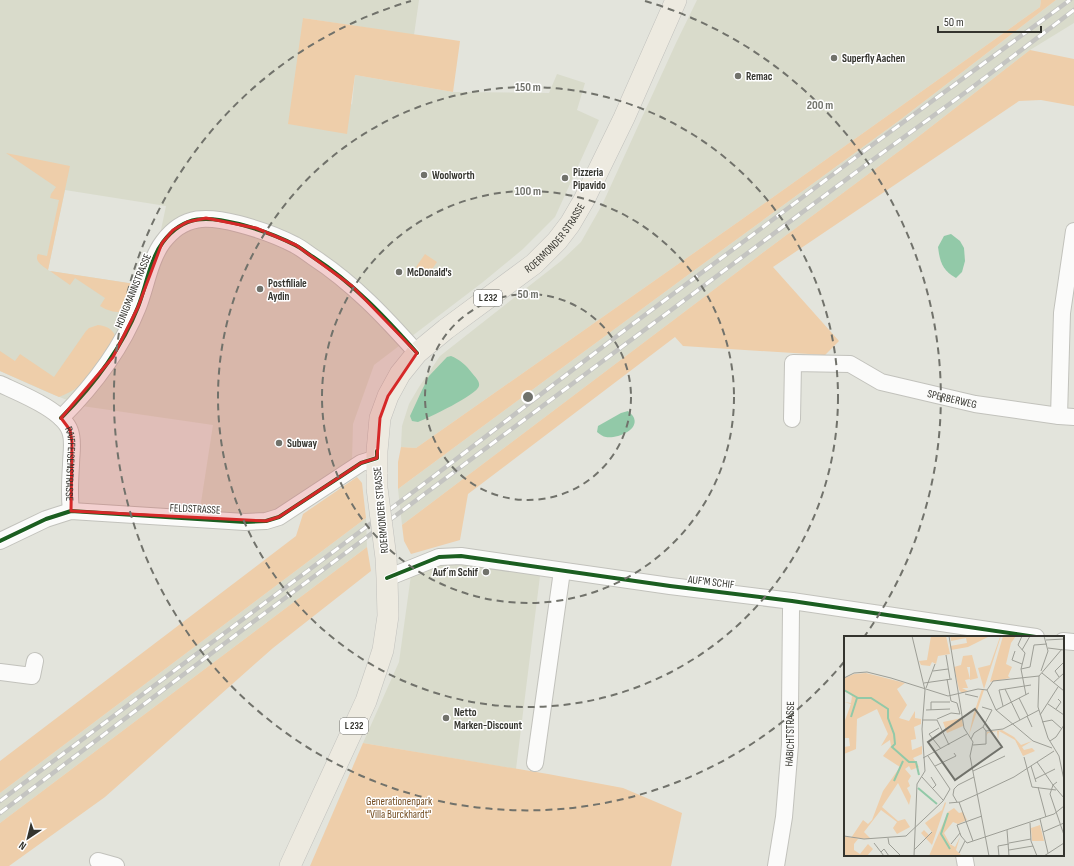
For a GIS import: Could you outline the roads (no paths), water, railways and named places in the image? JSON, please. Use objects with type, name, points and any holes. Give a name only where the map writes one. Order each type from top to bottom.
[{"type":"main road","name":"ROERMONDER STRASSE","points":[[290,866],[366,701],[383,650],[388,616],[386,568],[377,488],[377,466],[380,418],[388,396],[400,374],[417,353],[446,329],[534,264],[557,241],[570,224],[584,200],[624,118],[676,0]]},
{"type":"street","name":"HONIGMANNSTRASSE","points":[[61,418],[77,402],[113,357],[138,307],[153,261],[162,243],[172,230],[187,222],[206,218],[256,228],[296,245],[334,271],[352,286],[380,312],[417,353]]},
{"type":"street","name":"SPERBERWEG","points":[[792,419],[793,363],[850,364],[881,382],[975,404],[1067,417],[1062,313],[1074,231]]},
{"type":"street","name":"RAIFFEISENSTRASSE","points":[[0,384],[50,409],[61,418],[70,430],[72,442],[69,487],[71,511]]},
{"type":"street","name":"FELDSTRASSE","points":[[0,541],[46,519],[71,511],[245,522],[266,521],[279,517],[361,463],[377,466]]},
{"type":"street","name":"AUF'M SCHIF","points":[[386,568],[439,557],[461,556],[670,586],[792,601],[956,631],[1023,636]]},
{"type":"street","points":[[535,763],[562,571]]},
{"type":"street","name":"HABICHTSTRASSE","points":[[776,866],[784,817],[790,745],[792,601]]},
{"type":"street","points":[[1064,641],[1074,642]]},
{"type":"street","points":[[0,672],[32,676],[35,661]]},
{"type":"street","points":[[964,856],[966,866]]},
{"type":"street","points":[[98,861],[116,866]]},
{"type":"railway","points":[[0,801],[421,486],[634,323],[864,151],[1070,0]]},
{"type":"railway","points":[[0,813],[253,622],[1074,10]]},
{"type":"place","name":"Superfly Aachen","points":[[834,58]]},
{"type":"place","name":"Remac","points":[[738,76]]},
{"type":"place","name":"Woolworth","points":[[424,175]]},
{"type":"place","name":"Pizzeria Pipavido","points":[[565,178]]},
{"type":"place","name":"McDonald's","points":[[399,272]]},
{"type":"place","name":"Postfiliale Aydin","points":[[260,289]]},
{"type":"place","name":"Subway","points":[[279,443]]},
{"type":"place","name":"Auf´m Schif","points":[[486,572]]},
{"type":"place","name":"Netto Marken-Discount","points":[[446,718]]},
{"type":"park label","name":"Generationenpark \"Villa Burckhardt\"","points":[[399,807]]}]
